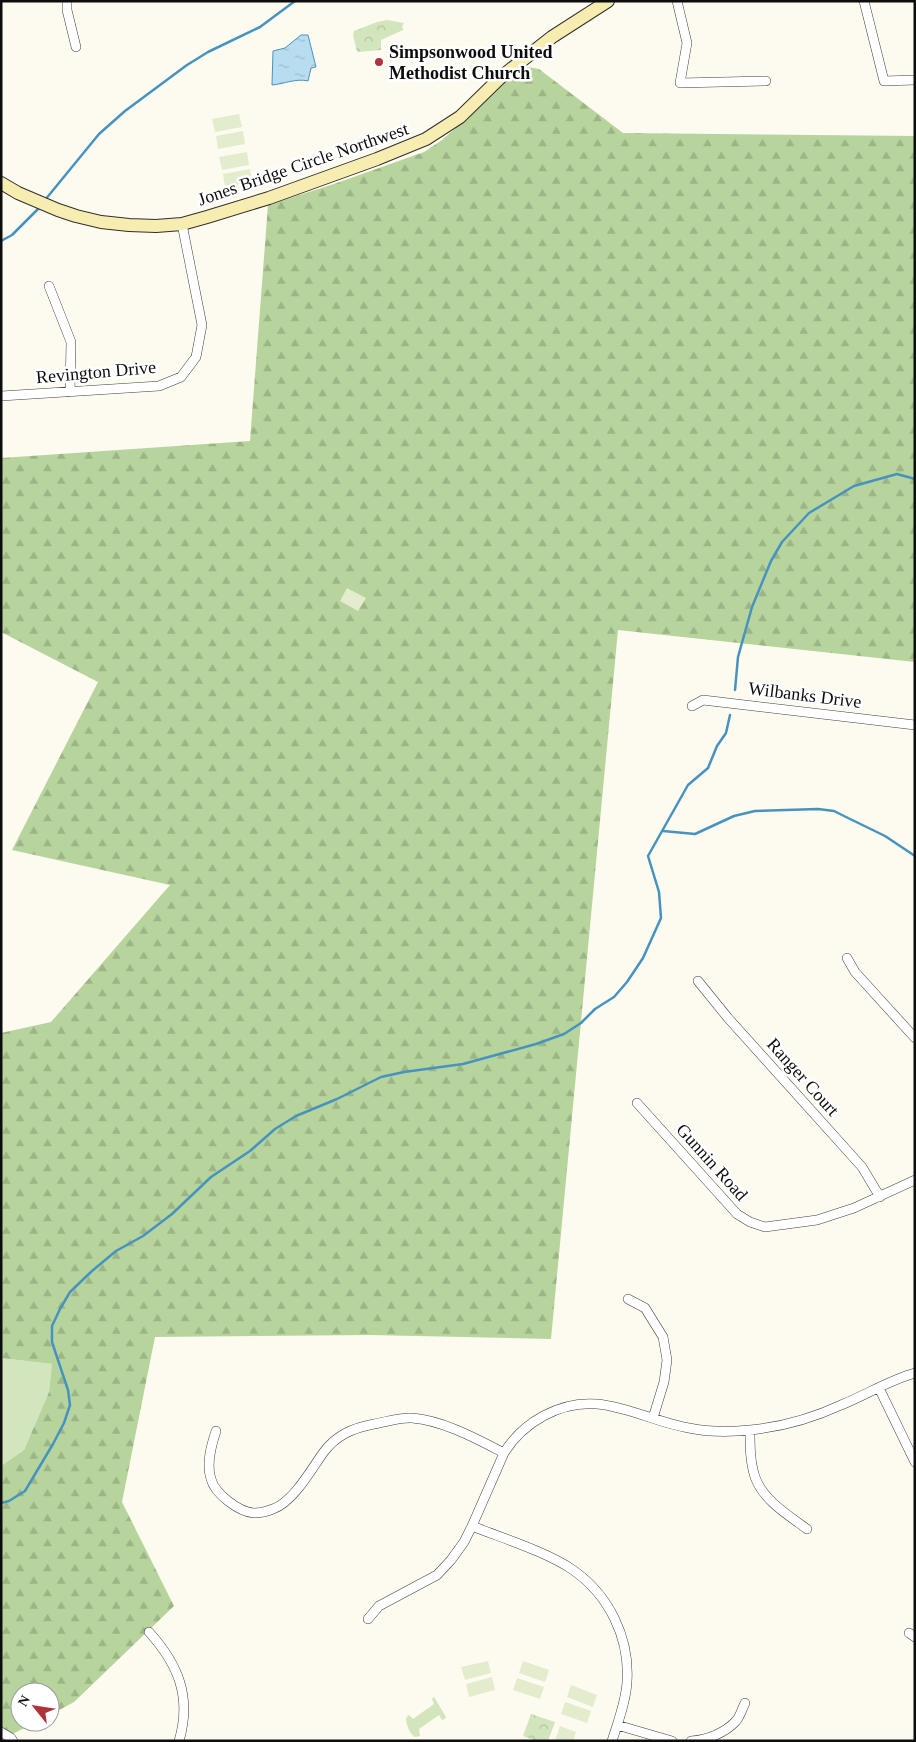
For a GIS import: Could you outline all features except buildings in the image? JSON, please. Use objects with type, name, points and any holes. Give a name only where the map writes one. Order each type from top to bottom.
[{"type":"street","points":[[68,1],[67,10],[76,47]]},
{"type":"street","name":"Jones Bridge Circle Northwest","points":[[1,183],[18,193],[76,216],[129,225],[156,226],[182,224],[207,218],[269,198],[426,139],[460,117],[501,77],[552,37],[608,1]]},
{"type":"street","points":[[678,1],[687,43],[680,83],[766,81]]},
{"type":"street","points":[[864,1],[884,81],[915,80]]},
{"type":"street","name":"Revington Drive","points":[[1,396],[159,386],[181,376],[196,357],[202,325],[182,224]]},
{"type":"street","points":[[49,286],[71,342],[70,392]]},
{"type":"street","name":"Wilbanks Drive","points":[[692,706],[703,700],[915,725]]},
{"type":"street","points":[[847,958],[855,972],[915,1038]]},
{"type":"street","name":"Ranger Court","points":[[698,981],[728,1018],[862,1168],[880,1196]]},
{"type":"street","name":"Gunnin Road","points":[[637,1103],[737,1214],[750,1222],[765,1226],[817,1220],[854,1208],[915,1180]]},
{"type":"street","points":[[628,1299],[645,1308],[663,1337],[667,1360],[664,1382],[653,1418]]},
{"type":"street","points":[[368,1619],[379,1606],[437,1575],[451,1560],[464,1542],[511,1441],[534,1420],[550,1412],[577,1405],[596,1404],[623,1409],[689,1428],[750,1430],[798,1421],[821,1414],[915,1374]]},
{"type":"street","points":[[879,1388],[915,1462]]},
{"type":"street","points":[[216,1431],[209,1462],[211,1480],[221,1496],[235,1505],[254,1513],[275,1509],[287,1501],[334,1440],[346,1431],[364,1426],[411,1418],[446,1426],[504,1453]]},
{"type":"street","points":[[750,1430],[751,1462],[755,1478],[763,1492],[776,1505],[807,1529]]},
{"type":"street","points":[[472,1526],[546,1556],[573,1570],[591,1584],[604,1601],[620,1628],[627,1664],[628,1683],[612,1741]]},
{"type":"street","points":[[149,1632],[168,1655],[178,1673],[184,1698],[180,1741]]},
{"type":"street","points":[[692,1741],[715,1735],[726,1729],[737,1721],[745,1703]]},
{"type":"street","points":[[617,1725],[672,1741]]},
{"type":"street","points":[[1,1732],[13,1741]]},
{"type":"green space","points":[[387,20],[404,23],[403,30],[381,40],[381,50],[357,52],[353,35],[354,31]]},
{"type":"green space","points":[[522,66],[539,69],[623,133],[915,136],[915,662],[618,630],[551,1339],[370,1335],[155,1337],[122,1502],[174,1606],[74,1702],[60,1710],[60,1682],[10,1682],[10,1732],[17,1732],[1,1740],[1,1466],[24,1450],[49,1392],[52,1364],[1,1358],[1,1033],[51,1022],[170,885],[12,850],[98,682],[1,632],[1,458],[250,441],[268,205],[424,152],[442,140]]},
{"type":"green space","points":[[239,114],[242,127],[215,132],[212,119]]},
{"type":"green space","points":[[243,131],[245,144],[218,149],[216,136]]},
{"type":"green space","points":[[247,152],[249,165],[222,170],[219,157]]},
{"type":"green space","points":[[250,169],[252,182],[225,187],[223,174]]},
{"type":"green space","points":[[347,588],[366,598],[358,611],[340,601]]},
{"type":"green space","points":[[1,1358],[52,1364],[49,1392],[24,1450],[1,1466]]},
{"type":"green space","points":[[488,1661],[491,1673],[465,1680],[461,1667]]},
{"type":"green space","points":[[523,1661],[549,1670],[545,1682],[519,1673]]},
{"type":"green space","points":[[492,1677],[495,1690],[469,1697],[466,1684]]},
{"type":"green space","points":[[517,1678],[544,1687],[540,1699],[513,1690]]},
{"type":"green space","points":[[571,1685],[597,1695],[593,1707],[567,1697]]},
{"type":"green space","points":[[434,1697],[446,1717],[442,1720],[439,1715],[419,1729],[420,1736],[415,1737],[411,1734],[406,1718],[409,1715],[413,1719],[434,1704],[432,1699]]},
{"type":"green space","points":[[565,1702],[591,1711],[587,1723],[561,1714]]},
{"type":"green space","points":[[531,1714],[555,1722],[548,1741],[536,1741],[523,1736]]},
{"type":"green space","points":[[560,1726],[576,1732],[573,1741],[555,1741]]},
{"type":"water","points":[[301,35],[308,35],[316,67],[311,68],[308,81],[294,81],[272,85],[273,51],[285,48]]},
{"type":"waterway","points":[[45,200],[99,134],[125,111],[187,65],[208,52],[260,27],[295,1]]},
{"type":"waterway","points":[[1,241],[12,235],[40,207]]},
{"type":"waterway","points":[[735,690],[738,657],[752,607],[771,561],[782,542],[809,513],[854,486],[897,474],[915,479]]},
{"type":"waterway","points":[[1,1503],[9,1501],[25,1491],[64,1423],[70,1405],[68,1390],[52,1342],[52,1326],[70,1292],[116,1251],[143,1236],[172,1214],[211,1177],[250,1151],[275,1129],[296,1116],[337,1099],[381,1077],[463,1064],[536,1044],[564,1034],[581,1023],[595,1009],[614,997],[643,958],[661,918],[659,892],[648,856],[688,785],[708,768],[717,746],[726,733],[730,715]]},
{"type":"waterway","points":[[663,831],[695,834],[734,816],[755,811],[818,809],[834,811],[885,836],[915,856]]},
{"type":"place","name":"Simpsonwood United Methodist Church","points":[[379,62]]}]
